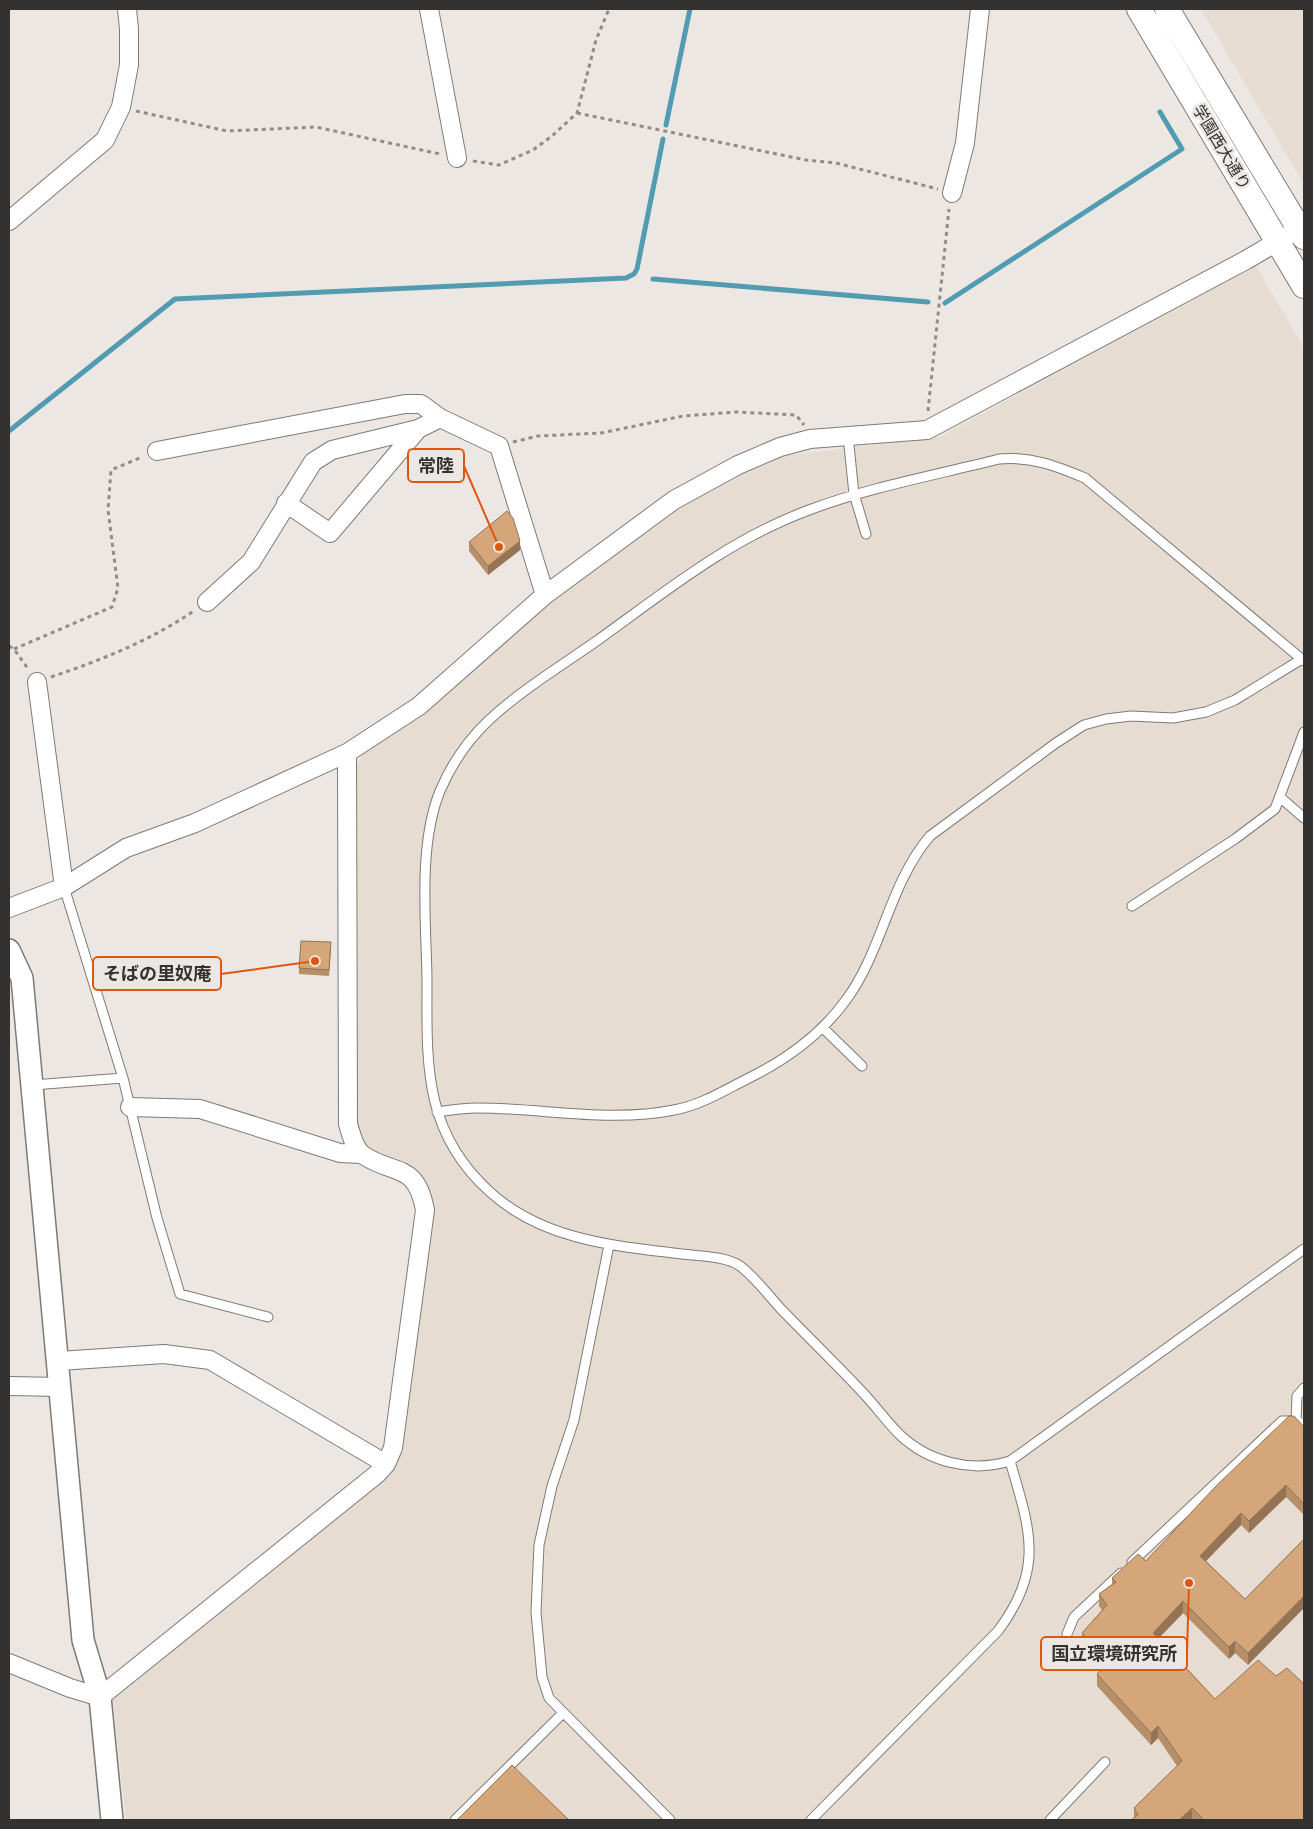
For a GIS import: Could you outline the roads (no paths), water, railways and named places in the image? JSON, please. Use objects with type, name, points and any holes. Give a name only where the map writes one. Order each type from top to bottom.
[{"type":"main road","name":"学園西大通り","points":[[1139,9],[1304,286]]},
{"type":"main road","name":"学園西大通り","points":[[1167,9],[1303,231]]},
{"type":"street","points":[[9,221],[105,140],[121,107],[129,65],[127,9]]},
{"type":"street","points":[[429,9],[457,158]]},
{"type":"street","points":[[952,193],[965,143],[980,9]]},
{"type":"street","points":[[9,908],[64,887],[126,848],[195,823],[347,753],[419,706],[545,595],[674,500],[738,465],[780,448],[810,439],[927,430],[1278,242],[1303,231]]},
{"type":"street","points":[[157,451],[405,404],[421,404],[440,418],[498,446],[545,595]]},
{"type":"street","points":[[207,602],[251,562],[313,462],[332,450],[418,429],[440,418]]},
{"type":"street","points":[[286,503],[330,533],[418,429]]},
{"type":"street","points":[[37,682],[64,887]]},
{"type":"street","points":[[347,753],[348,1124],[353,1141],[361,1154]]},
{"type":"street","points":[[9,950],[22,978],[84,1640],[100,1697],[112,1820]]},
{"type":"street","points":[[100,1697],[377,1474],[386,1464],[393,1448],[425,1210],[422,1194],[414,1179],[361,1154],[340,1153],[200,1109],[130,1107]]},
{"type":"street","points":[[59,1361],[164,1354],[210,1360],[386,1464]]},
{"type":"street","points":[[9,1386],[61,1387]]},
{"type":"street","points":[[9,1663],[70,1688],[100,1697]]},
{"type":"lane","points":[[848,436],[854,494],[866,534]]},
{"type":"lane","points":[[437,1112],[477,1108],[633,1116],[675,1110],[718,1096],[772,1067],[797,1050],[823,1028],[861,977],[914,854],[930,836],[1056,743],[1084,725],[1131,716],[1173,718],[1206,712],[1235,700],[1303,660],[1085,478],[1049,463],[1021,457],[999,459],[854,494],[766,528],[718,555],[507,705],[486,722],[455,761],[439,794],[430,819],[427,846],[427,1064],[437,1112],[449,1139],[468,1168],[490,1192],[513,1210],[539,1224],[565,1235],[609,1245],[737,1263],[866,1396],[900,1435],[915,1446],[955,1465],[1000,1464],[1010,1461],[1304,1249]]},
{"type":"lane","points":[[1132,906],[1235,839],[1275,809],[1281,798],[1304,732]]},
{"type":"lane","points":[[1281,798],[1304,818]]},
{"type":"lane","points":[[64,887],[123,1078],[157,1218],[180,1294],[268,1317]]},
{"type":"lane","points":[[823,1028],[862,1066]]},
{"type":"lane","points":[[33,1085],[123,1078]]},
{"type":"lane","points":[[609,1245],[574,1420],[552,1486],[539,1545],[536,1612],[542,1678],[548,1698],[562,1714],[670,1820]]},
{"type":"lane","points":[[1067,1634],[1074,1617],[1267,1434],[1282,1421],[1300,1422],[1297,1396],[1304,1388]]},
{"type":"lane","points":[[811,1820],[998,1631],[1015,1608],[1030,1564],[1030,1537],[1010,1461]]},
{"type":"lane","points":[[455,1820],[562,1714]]},
{"type":"lane","points":[[1050,1820],[1105,1762]]},
{"type":"lane","points":[[512,1764],[519,1771]]},
{"type":"waterway","points":[[666,125],[690,9]]},
{"type":"waterway","points":[[945,303],[1182,149],[1160,112]]},
{"type":"waterway","points":[[9,431],[175,299],[626,278],[634,274],[637,269],[663,139]]},
{"type":"waterway","points":[[653,279],[928,302]]},
{"type":"place","name":"常陸","points":[[499,547]]},
{"type":"place","name":"そばの里奴庵","points":[[315,961]]},
{"type":"place","name":"国立環境研究所","points":[[1189,1583]]}]
